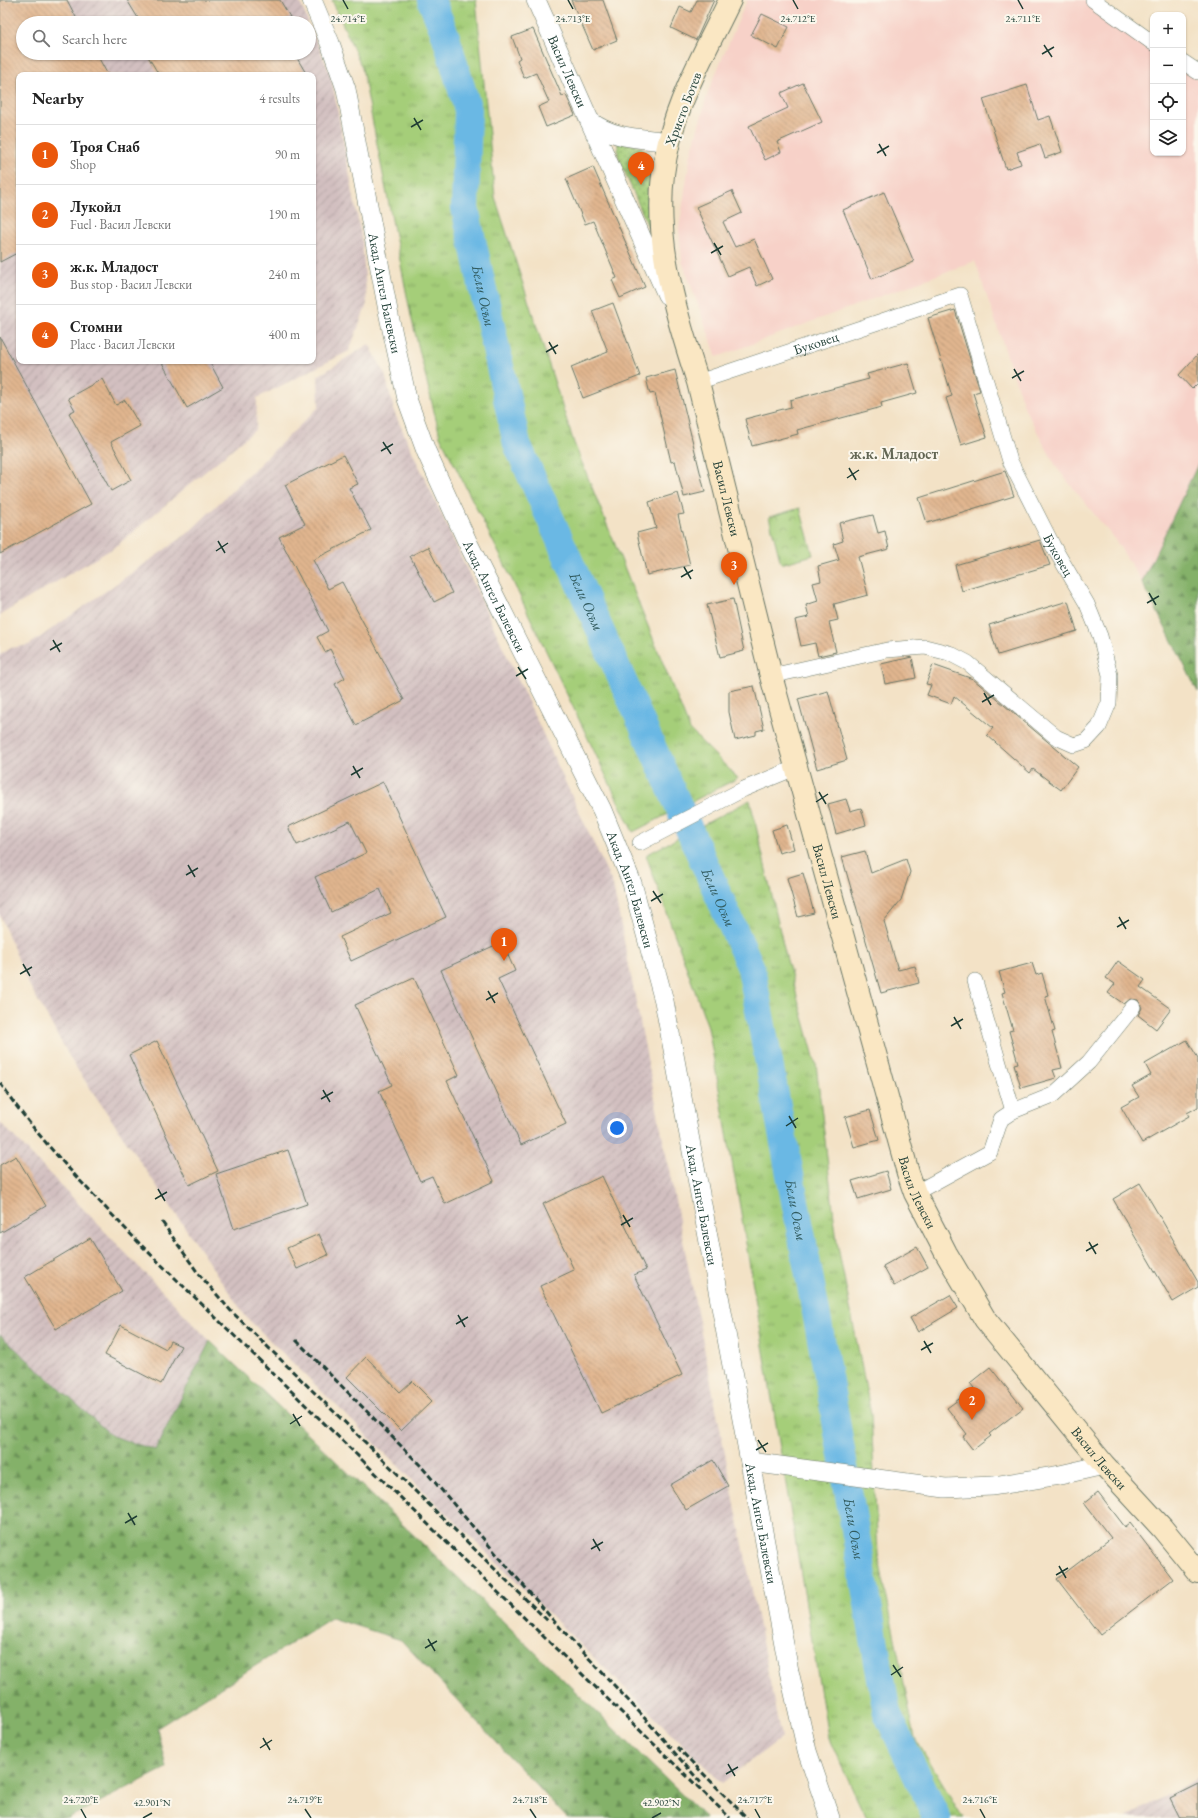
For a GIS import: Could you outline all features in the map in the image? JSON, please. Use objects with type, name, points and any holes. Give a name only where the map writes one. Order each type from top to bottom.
[{"type":"main road","name":"Христо Ботев","points":[[678,320],[667,274],[662,230],[664,164],[669,142],[694,76],[730,0]]},
{"type":"main road","name":"Васил Левски","points":[[678,320],[698,382],[795,768],[908,1173],[915,1193],[946,1253],[985,1319],[1104,1465],[1162,1528],[1198,1572]]},
{"type":"street","name":"Акад. Ангел Балевски","points":[[312,0],[330,43],[346,89],[389,316],[407,399],[426,451],[471,548],[602,810],[632,883],[642,916],[664,1001],[789,1671],[806,1751],[830,1818]]},
{"type":"street","name":"Васил Левски","points":[[536,0],[678,320]]},
{"type":"street","points":[[1092,0],[1150,41]]},
{"type":"street","points":[[1186,64],[1198,72]]},
{"type":"street","name":"Васил Левски","points":[[590,121],[611,134],[669,142]]},
{"type":"street","name":"Буковец","points":[[698,382],[960,295],[1010,461],[1053,546],[1087,604],[1100,636],[1110,675],[1109,703],[1099,727],[1086,741],[1074,744],[1056,737],[968,663],[949,653],[925,647],[888,650],[771,676]]},
{"type":"street","points":[[640,843],[744,789],[795,768]]},
{"type":"street","points":[[975,981],[1014,1111]]},
{"type":"street","points":[[915,1193],[990,1152],[1001,1118],[1053,1095],[1088,1062],[1133,1007]]},
{"type":"street","points":[[750,1462],[945,1488],[993,1486],[1060,1475],[1104,1465]]},
{"type":"shaded area","points":[[0,0],[299,0],[306,16],[16,16],[16,60],[316,60],[316,41],[331,76],[362,241],[367,304],[349,351],[257,398],[256,429],[115,547],[0,615]]},
{"type":"shaded area","points":[[747,0],[1088,0],[1150,45],[1150,156],[1186,156],[1186,70],[1198,79],[1198,692],[1142,582],[1116,541],[1057,468],[1025,409],[975,261],[717,357],[682,261],[679,229],[690,158],[708,92]]},
{"type":"shaded area","points":[[369,344],[385,374],[395,414],[613,885],[781,1738],[722,1783],[246,1317],[73,1063],[27,981],[0,915],[0,655],[11,648],[29,645],[187,534],[319,407],[318,376]]},
{"type":"shaded area","points":[[0,1122],[210,1341],[156,1450],[112,1436],[0,1335]]},
{"type":"shaded area","points":[[1198,1778],[1198,1818],[1126,1818]]},
{"type":"green space","points":[[332,0],[476,0],[495,197],[574,443],[690,730],[738,778],[633,832],[503,561],[440,436],[411,316],[362,68]]},
{"type":"green space","points":[[618,142],[642,148],[651,159],[652,228],[649,229],[618,156]]},
{"type":"green space","points":[[1198,464],[1198,692],[1142,582]]},
{"type":"green space","points":[[800,508],[813,555],[781,564],[769,517]]},
{"type":"green space","points":[[750,800],[785,953],[816,1064],[837,1242],[871,1414],[878,1554],[915,1738],[963,1818],[866,1818],[828,1737],[739,1201],[708,1027],[646,855]]},
{"type":"green space","points":[[0,1335],[112,1436],[155,1450],[210,1341],[445,1565],[706,1818],[567,1818],[401,1640],[331,1618],[157,1728],[166,1768],[68,1818],[0,1818]]},
{"type":"building","points":[[0,0],[67,0],[75,16],[16,16],[16,60],[100,60],[106,72],[16,72],[16,254],[0,262]]},
{"type":"building","points":[[127,0],[280,0],[289,16],[137,16]]},
{"type":"building","points":[[571,0],[603,0],[617,40],[593,50]]},
{"type":"building","points":[[697,0],[714,0],[696,40],[671,28],[680,7],[691,12]]},
{"type":"building","points":[[762,14],[789,27],[778,49],[751,35]]},
{"type":"building","points":[[533,29],[562,96],[566,95],[575,115],[546,127],[538,107],[549,102],[536,73],[524,78],[517,60],[520,58],[512,37]]},
{"type":"building","points":[[150,60],[298,60],[305,72],[157,72]]},
{"type":"building","points":[[803,83],[822,122],[777,142],[781,152],[765,160],[749,126],[788,108],[781,93]]},
{"type":"building","points":[[1027,85],[1038,120],[1050,116],[1062,152],[1045,158],[1040,144],[1017,152],[1021,164],[1006,169],[983,99]]},
{"type":"building","points":[[593,167],[645,287],[620,298],[612,280],[617,278],[593,221],[585,224],[566,179]]},
{"type":"building","points":[[732,191],[742,213],[723,222],[735,247],[754,239],[772,279],[757,286],[749,267],[728,276],[696,207]]},
{"type":"building","points":[[884,192],[914,262],[872,279],[843,210]]},
{"type":"building","points":[[613,303],[640,376],[583,398],[571,367],[608,352],[592,311]]},
{"type":"building","points":[[955,310],[980,391],[973,393],[987,437],[961,445],[946,398],[952,396],[928,318]]},
{"type":"building","points":[[0,337],[91,504],[0,554]]},
{"type":"building","points":[[1198,354],[1198,383],[1192,389],[1179,375]]},
{"type":"building","points":[[908,363],[917,393],[881,403],[882,407],[797,430],[798,434],[752,446],[745,419],[791,407],[790,400],[869,379],[867,374]]},
{"type":"building","points":[[163,364],[211,364],[223,387],[187,408]]},
{"type":"building","points":[[675,370],[705,492],[684,497],[675,461],[671,462],[655,393],[650,394],[646,378]]},
{"type":"building","points":[[102,379],[116,405],[125,400],[140,426],[111,442],[131,480],[111,491],[69,413],[75,410],[68,398]]},
{"type":"building","points":[[343,455],[358,484],[349,488],[371,530],[313,560],[328,589],[342,582],[404,700],[356,725],[335,684],[345,678],[330,649],[325,652],[317,637],[328,631],[279,537],[305,524],[285,485]]},
{"type":"building","points":[[1005,471],[1014,496],[927,523],[919,498]]},
{"type":"building","points":[[678,493],[684,514],[678,515],[690,565],[647,575],[637,533],[656,528],[649,502]]},
{"type":"building","points":[[873,515],[878,533],[885,531],[889,549],[858,557],[868,595],[834,604],[838,620],[829,622],[836,652],[818,656],[815,643],[801,646],[795,620],[809,617],[806,605],[818,601],[813,583],[821,581],[818,566],[839,560],[834,544],[843,541],[839,523]]},
{"type":"building","points":[[1040,540],[1050,565],[962,591],[955,565]]},
{"type":"building","points":[[428,547],[452,593],[434,602],[410,556]]},
{"type":"building","points":[[733,599],[744,651],[720,657],[707,605]]},
{"type":"building","points":[[1068,601],[1077,631],[998,655],[989,625]]},
{"type":"building","points":[[912,657],[916,678],[885,684],[881,664]]},
{"type":"building","points":[[933,665],[973,679],[1078,767],[1061,790],[1033,769],[1030,773],[987,735],[993,728],[954,696],[951,704],[927,695],[931,685],[926,684]]},
{"type":"building","points":[[754,686],[764,729],[756,731],[756,735],[735,740],[729,712],[729,691]]},
{"type":"building","points":[[828,691],[847,760],[817,769],[798,699]]},
{"type":"building","points":[[383,782],[446,917],[351,961],[340,937],[391,913],[380,889],[331,912],[315,877],[366,853],[350,821],[297,845],[288,827]]},
{"type":"building","points":[[846,799],[850,811],[861,808],[866,825],[836,834],[828,804]]},
{"type":"building","points":[[787,825],[794,849],[779,853],[772,830]]},
{"type":"building","points":[[865,851],[871,873],[906,859],[910,872],[901,900],[884,921],[898,970],[915,966],[919,983],[881,993],[842,857]]},
{"type":"building","points":[[803,873],[814,913],[798,917],[787,878]]},
{"type":"building","points":[[502,942],[515,971],[498,979],[566,1124],[521,1145],[441,970]]},
{"type":"building","points":[[1118,961],[1145,980],[1140,987],[1171,1009],[1156,1029],[1138,1015],[1142,1008],[1138,1000],[1130,999],[1124,1004],[1108,993],[1115,984],[1106,978]]},
{"type":"building","points":[[1032,963],[1036,975],[1042,973],[1048,995],[1045,996],[1055,1031],[1052,1032],[1062,1068],[1053,1070],[1056,1078],[1021,1088],[1014,1064],[1018,1063],[1009,1031],[1013,1030],[1002,993],[1005,992],[999,972]]},
{"type":"building","points":[[414,978],[459,1075],[447,1081],[494,1181],[445,1204],[432,1176],[420,1181],[379,1091],[392,1085],[355,1005]]},
{"type":"building","points":[[1187,1040],[1198,1058],[1198,1107],[1187,1113],[1189,1116],[1142,1143],[1121,1107],[1139,1097],[1132,1086],[1151,1075],[1145,1064]]},
{"type":"building","points":[[157,1041],[218,1171],[189,1185],[129,1055]]},
{"type":"building","points":[[870,1110],[879,1140],[854,1147],[845,1117]]},
{"type":"building","points":[[288,1150],[307,1204],[234,1229],[216,1174]]},
{"type":"building","points":[[16,1156],[46,1206],[0,1233],[0,1165]]},
{"type":"building","points":[[886,1171],[891,1189],[858,1199],[852,1181]]},
{"type":"building","points":[[602,1176],[646,1270],[634,1275],[682,1375],[601,1413],[540,1286],[574,1270],[543,1204]]},
{"type":"building","points":[[1140,1183],[1198,1282],[1198,1287],[1173,1302],[1113,1199]]},
{"type":"building","points":[[319,1234],[328,1255],[297,1269],[287,1248]]},
{"type":"building","points":[[90,1238],[122,1291],[56,1329],[25,1277]]},
{"type":"building","points":[[917,1247],[928,1267],[894,1286],[883,1266]]},
{"type":"building","points":[[950,1295],[958,1308],[918,1332],[910,1318]]},
{"type":"building","points":[[121,1325],[166,1349],[170,1341],[181,1346],[161,1384],[105,1355]]},
{"type":"building","points":[[366,1357],[400,1392],[412,1381],[432,1401],[401,1431],[347,1377]]},
{"type":"building","points":[[990,1367],[1023,1408],[989,1434],[991,1436],[973,1450],[963,1437],[967,1434],[947,1408],[974,1388],[970,1383]]},
{"type":"building","points":[[713,1460],[728,1486],[686,1510],[670,1485]]},
{"type":"building","points":[[1098,1492],[1125,1527],[1130,1523],[1173,1579],[1100,1635],[1057,1579],[1111,1538],[1084,1503]]},
{"type":"building","points":[[1198,1784],[1198,1818],[1180,1818],[1170,1798]]},
{"type":"waterway","name":"Бели Осъм","points":[[431,0],[445,34],[468,110],[465,208],[517,444],[751,968],[829,1381],[887,1713],[937,1818]]},
{"type":"railway","points":[[0,1083],[15,1105],[49,1146],[84,1186],[139,1243],[730,1818]]},
{"type":"railway","points":[[162,1222],[198,1273],[231,1311],[548,1621]]},
{"type":"railway","points":[[296,1340],[420,1465],[554,1621],[641,1714],[701,1783]]},
{"type":"railway","points":[[677,1747],[747,1818]]},
{"type":"place","name":"Стомни","points":[[641,185]]},
{"type":"place","name":"ж.к. Младост","points":[[734,585]]},
{"type":"place","name":"Троя Снаб","points":[[504,961]]},
{"type":"place","name":"Лукойл","points":[[972,1420]]},
{"type":"district","name":"ж.к. Младост","points":[[894,453]]}]
